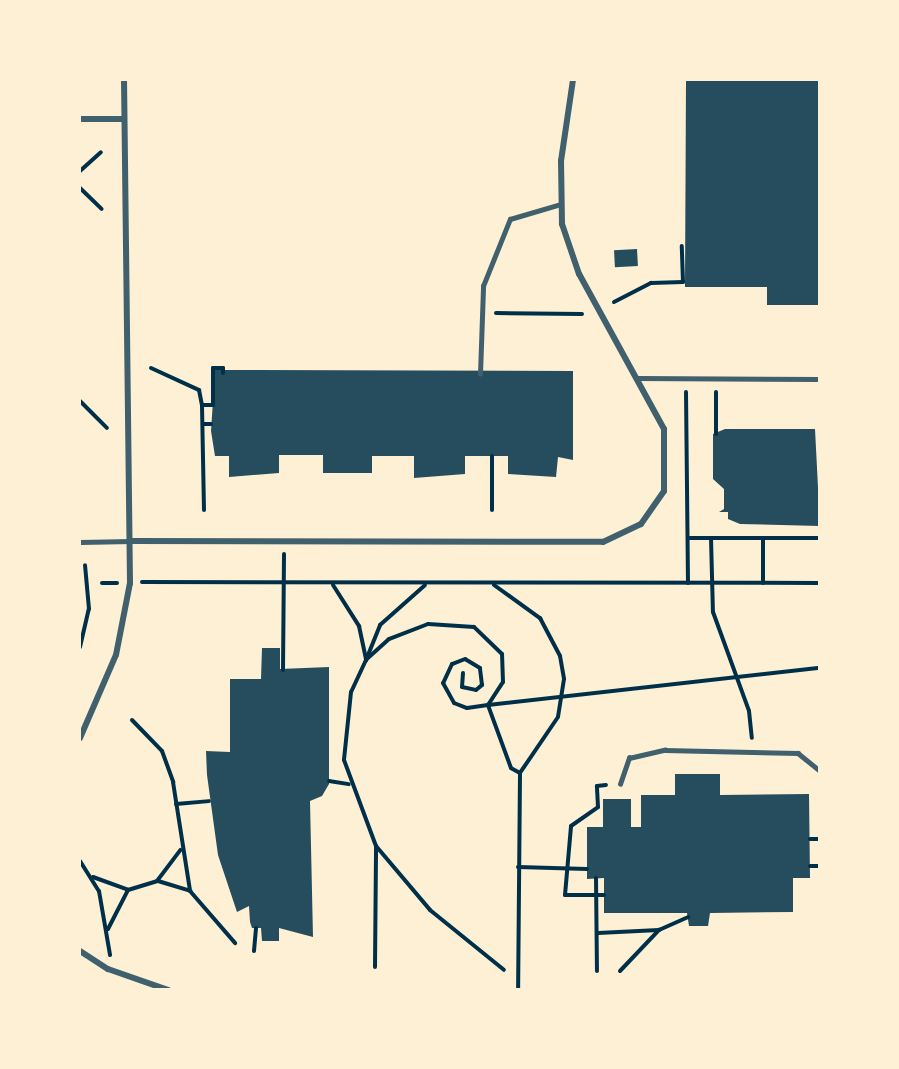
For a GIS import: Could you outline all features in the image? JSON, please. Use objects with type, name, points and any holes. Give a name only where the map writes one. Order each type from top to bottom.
[{"type":"street","points":[[80,738],[105,687],[126,619],[131,541],[124,80]]},
{"type":"street","points":[[131,541],[616,538],[641,524],[663,491],[664,429],[579,274],[561,204],[573,80]]},
{"type":"street","points":[[80,119],[124,119]]},
{"type":"street","points":[[80,951],[108,969],[168,990]]},
{"type":"lane","points":[[480,374],[483,286],[510,219],[561,204]]},
{"type":"lane","points":[[637,378],[819,379]]},
{"type":"lane","points":[[80,542],[131,541]]},
{"type":"lane","points":[[620,784],[629,758],[665,750],[753,750],[798,753],[819,771]]},
{"type":"path","points":[[80,171],[101,152]]},
{"type":"path","points":[[80,188],[102,209]]},
{"type":"path","points":[[614,302],[651,283],[683,282],[682,246]]},
{"type":"path","points":[[482,313],[582,314]]},
{"type":"path","points":[[151,368],[199,390],[203,424],[204,510]]},
{"type":"path","points":[[202,405],[213,405],[213,368],[224,368],[224,373]]},
{"type":"path","points":[[685,378],[688,583]]},
{"type":"path","points":[[716,378],[716,434]]},
{"type":"path","points":[[80,401],[107,428]]},
{"type":"path","points":[[203,424],[211,424]]},
{"type":"path","points":[[492,456],[492,510]]},
{"type":"path","points":[[688,538],[819,538]]},
{"type":"path","points":[[711,538],[713,612],[749,711],[753,750]]},
{"type":"path","points":[[763,539],[763,583]]},
{"type":"path","points":[[284,541],[284,670]]},
{"type":"path","points":[[80,647],[89,609],[85,565]]},
{"type":"path","points":[[154,582],[284,585],[819,584]]},
{"type":"path","points":[[426,584],[380,625],[366,660],[345,716],[350,784],[376,846],[430,910],[504,970]]},
{"type":"path","points":[[494,584],[523,603],[551,635],[560,656],[563,699],[550,735],[520,773],[518,990]]},
{"type":"path","points":[[333,585],[359,626],[366,660]]},
{"type":"path","points":[[366,660],[404,630],[444,623],[474,627],[496,644],[505,663],[499,692],[488,705]]},
{"type":"path","points":[[463,673],[462,687],[476,690],[482,685],[480,668],[459,660],[446,672],[446,695],[467,708],[563,699],[819,668]]},
{"type":"path","points":[[488,705],[511,768],[520,773]]},
{"type":"path","points":[[132,720],[162,750],[176,804],[180,850],[190,891],[235,943]]},
{"type":"path","points":[[329,781],[350,784]]},
{"type":"path","points":[[604,896],[565,894],[571,826],[598,807],[597,786],[620,784]]},
{"type":"path","points":[[819,794],[819,851]]},
{"type":"path","points":[[176,804],[208,801]]},
{"type":"path","points":[[810,838],[819,838]]},
{"type":"path","points":[[375,966],[376,846]]},
{"type":"path","points":[[158,881],[180,850]]},
{"type":"path","points":[[80,861],[91,876],[108,930],[110,957]]},
{"type":"path","points":[[810,866],[819,866]]},
{"type":"path","points":[[518,867],[587,869]]},
{"type":"path","points":[[91,876],[128,890],[158,881],[190,891]]},
{"type":"path","points":[[596,878],[597,971]]},
{"type":"path","points":[[108,930],[128,890]]},
{"type":"path","points":[[620,971],[660,930],[688,917]]},
{"type":"path","points":[[254,951],[256,928]]},
{"type":"path","points":[[598,933],[660,930]]},
{"type":"building","points":[[686,80],[820,80],[820,305],[767,305],[767,287],[685,287]]},
{"type":"building","points":[[637,249],[638,266],[615,267],[614,250]]},
{"type":"building","points":[[215,370],[573,371],[573,460],[558,457],[556,477],[508,474],[508,456],[465,456],[465,474],[414,478],[414,456],[372,456],[372,473],[323,473],[323,455],[279,455],[279,473],[229,477],[229,456],[215,456],[211,431]]},
{"type":"building","points":[[725,429],[815,429],[820,526],[740,524],[728,519],[728,512],[719,512],[724,509],[724,489],[713,479],[713,434]]},
{"type":"building","points":[[262,648],[280,648],[280,669],[329,667],[329,784],[322,796],[310,801],[313,937],[279,928],[279,941],[262,941],[261,928],[252,928],[249,906],[237,912],[218,855],[207,775],[206,751],[230,752],[230,679],[261,679]]},
{"type":"building","points":[[675,774],[720,774],[720,795],[809,794],[810,878],[793,878],[793,912],[710,913],[708,926],[689,926],[687,913],[604,913],[604,878],[587,879],[587,827],[603,827],[603,799],[631,799],[631,827],[641,827],[641,795],[675,795]]}]
